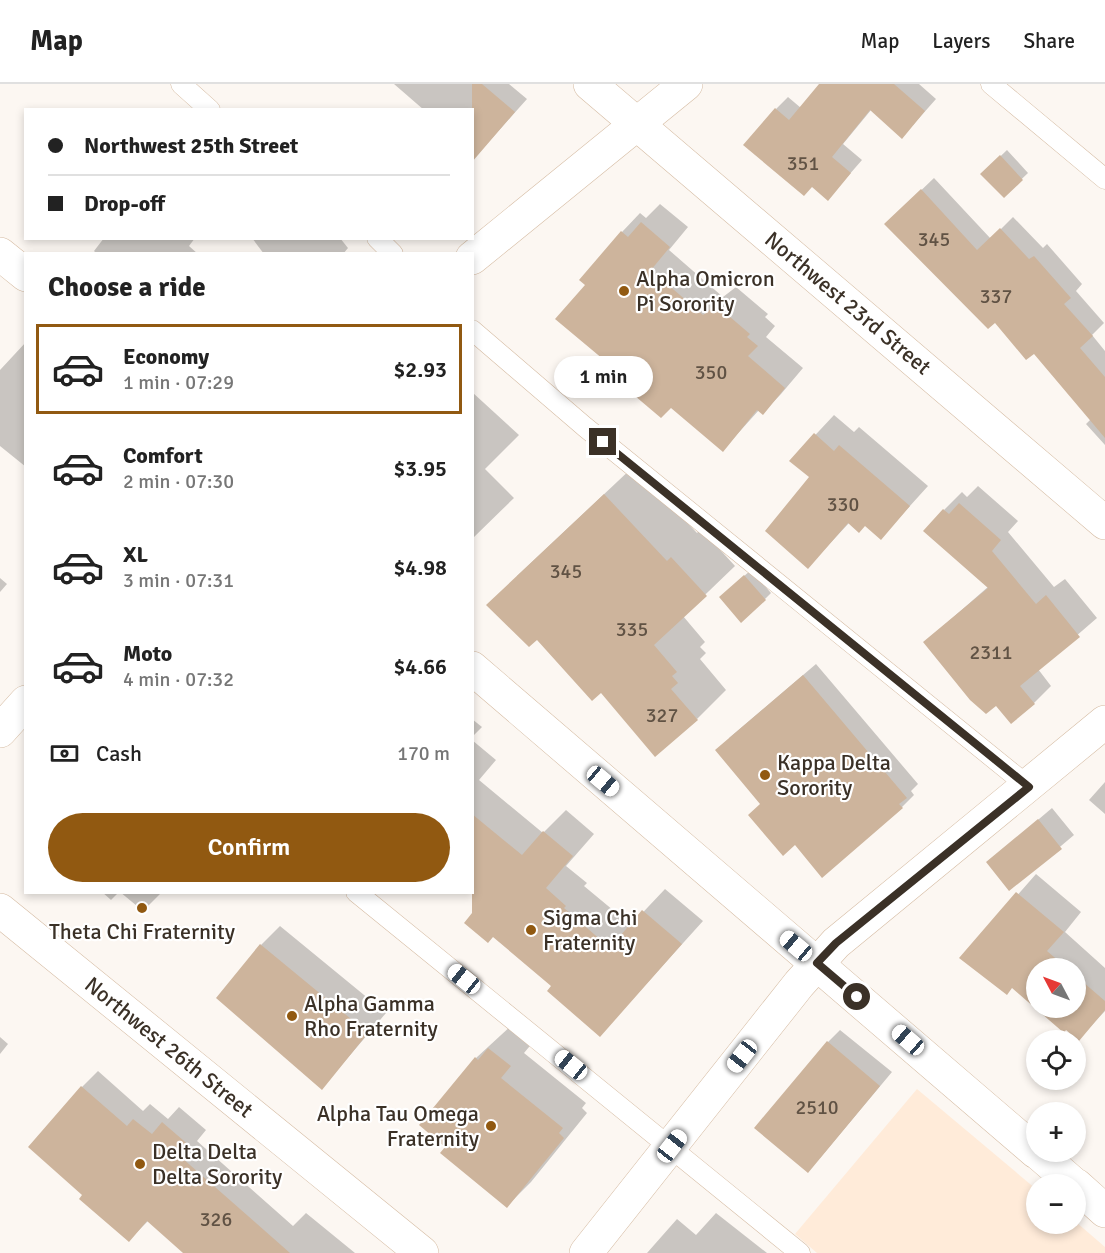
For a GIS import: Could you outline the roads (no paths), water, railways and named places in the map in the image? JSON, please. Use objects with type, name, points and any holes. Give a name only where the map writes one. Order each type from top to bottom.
[{"type":"street","name":"Northwest 23rd Street","points":[[590,84],[1105,523]]},
{"type":"street","points":[[474,256],[686,84]]},
{"type":"street","points":[[0,254],[24,273]]},
{"type":"street","points":[[474,670],[1026,1143]]},
{"type":"street","points":[[0,731],[24,704]]},
{"type":"street","points":[[586,1253],[817,963],[836,943],[1029,787],[1105,722]]},
{"type":"street","name":"Northwest 26th Street","points":[[0,910],[422,1253]]},
{"type":"street","points":[[1049,1162],[1062,1174]]},
{"type":"street","points":[[1086,1195],[1105,1211]]},
{"type":"lane","points":[[181,84],[208,108]]},
{"type":"lane","points":[[992,84],[1105,179]]},
{"type":"lane","points":[[379,240],[391,252]]},
{"type":"lane","points":[[474,332],[585,428],[1029,787]]},
{"type":"lane","points":[[358,894],[672,1146],[800,1253]]},
{"type":"place","name":"Alpha Omicron Pi Sorority","points":[[624,291]]},
{"type":"place","name":"Kappa Delta Sorority","points":[[765,775]]},
{"type":"place","name":"Theta Chi Fraternity","points":[[142,908]]},
{"type":"place","name":"Sigma Chi Fraternity","points":[[531,930]]},
{"type":"place","name":"Alpha Gamma Rho Fraternity","points":[[292,1016]]},
{"type":"place","name":"Alpha Tau Omega Fraternity","points":[[491,1126]]},
{"type":"place","name":"Delta Delta Delta Sorority","points":[[140,1164]]}]
